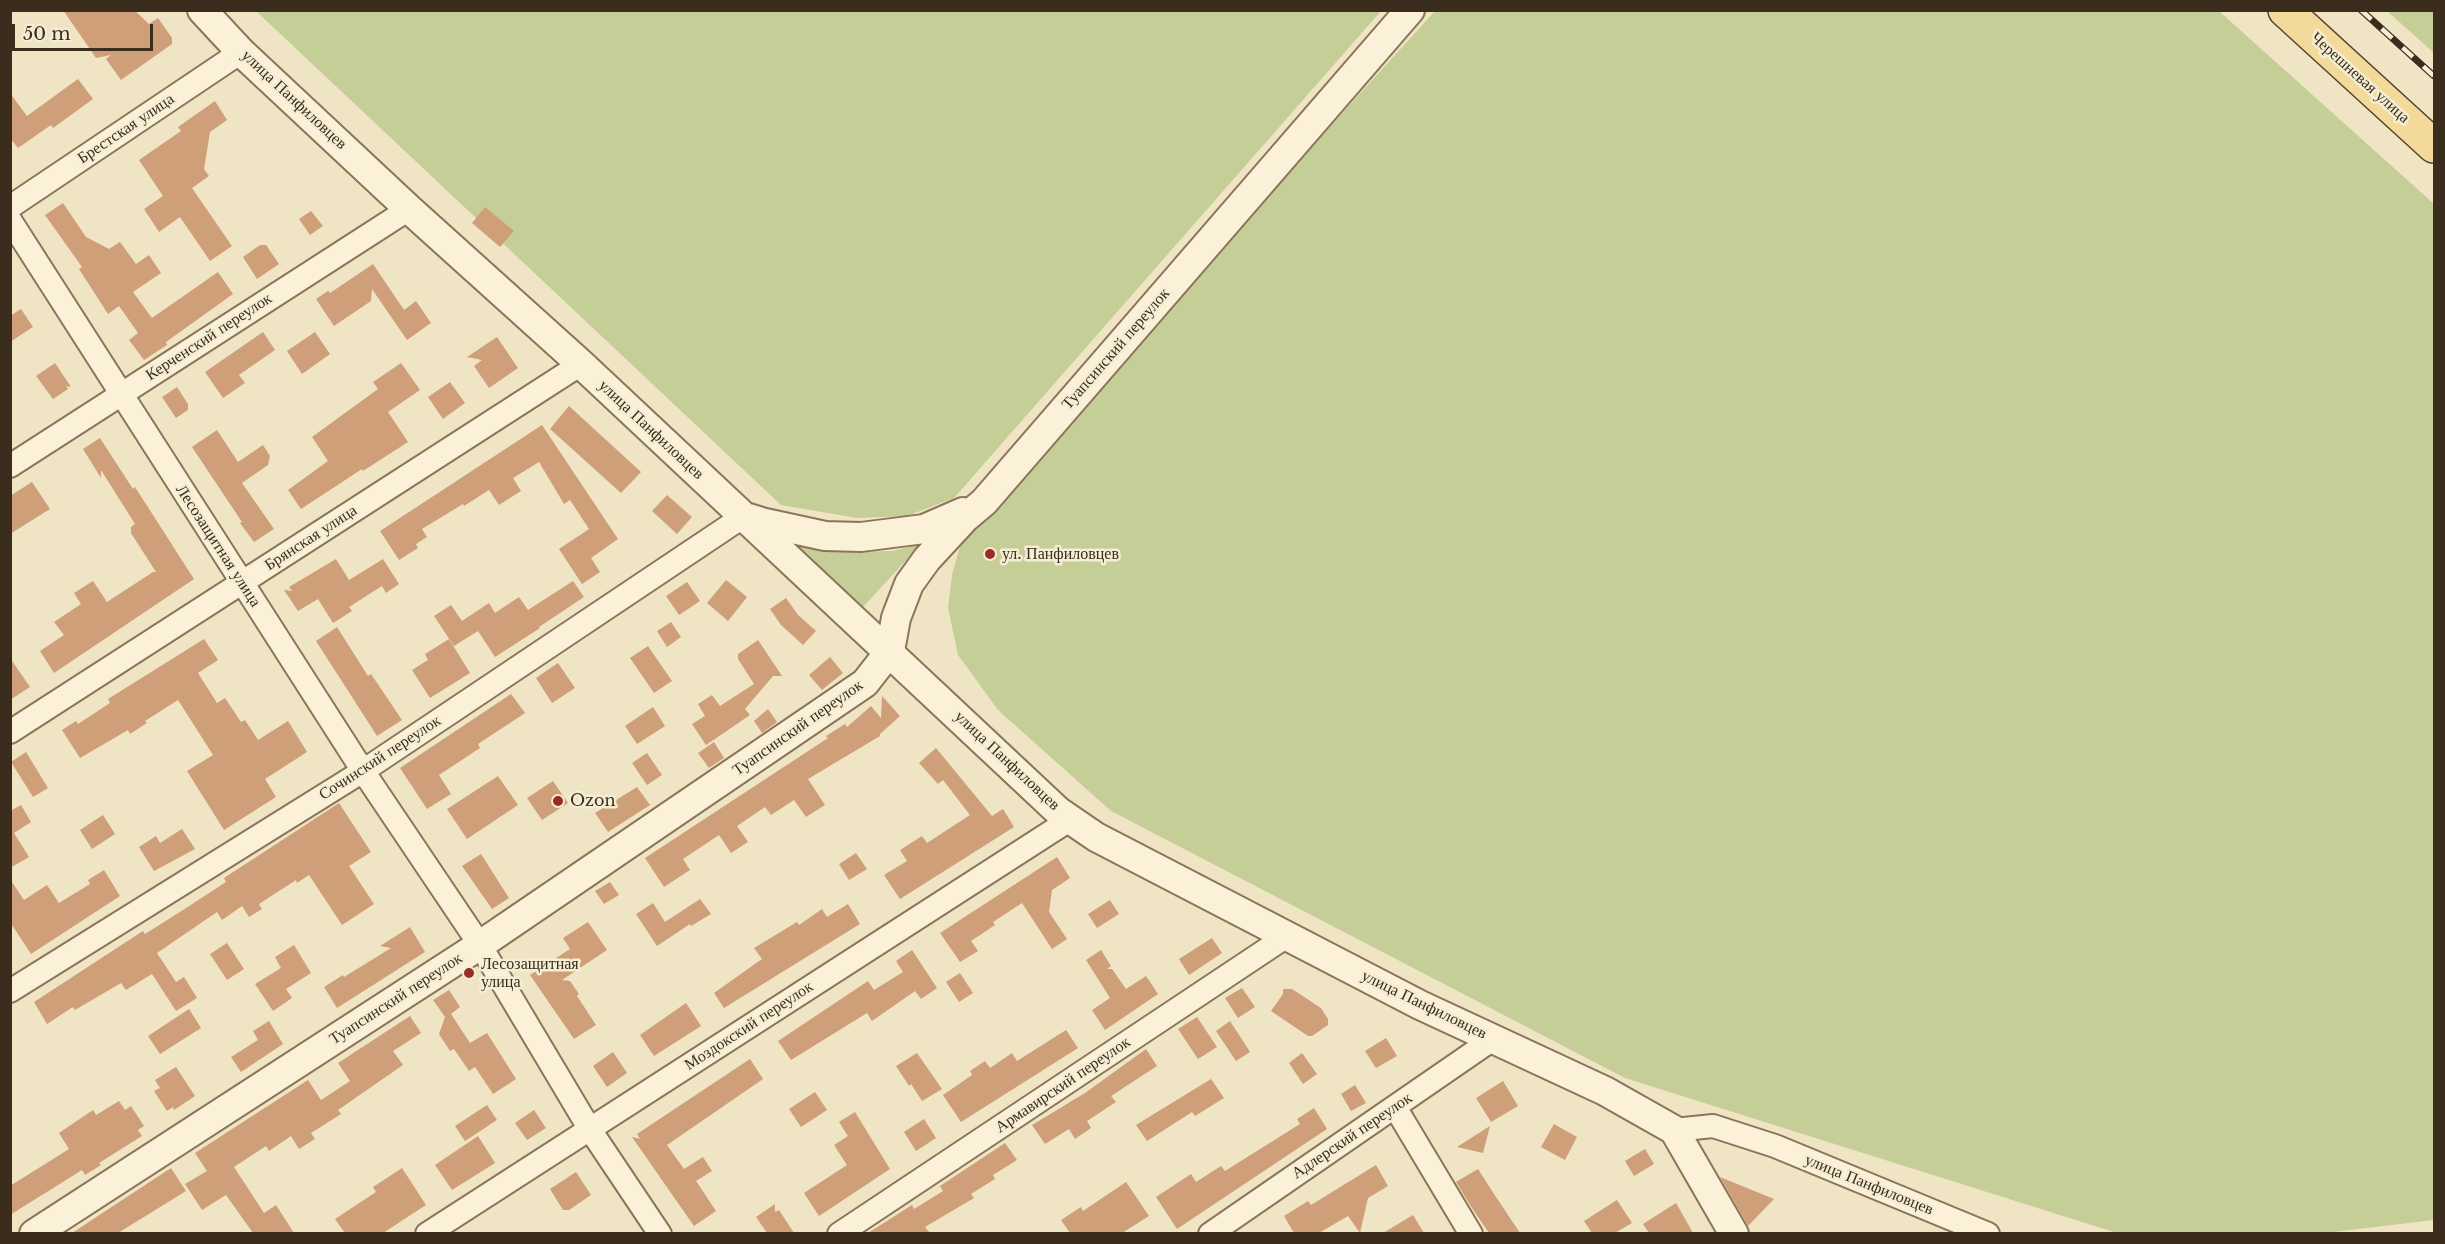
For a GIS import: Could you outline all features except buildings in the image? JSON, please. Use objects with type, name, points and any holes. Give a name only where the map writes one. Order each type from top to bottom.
[{"type":"main road","name":"Черешневая улица","points":[[2285,10],[2434,146]]},
{"type":"street","name":"улица Панфиловцев","points":[[202,10],[241,52],[890,651],[1058,811],[1096,837],[1420,1005],[1605,1091],[1674,1130],[1713,1126],[1764,1143],[1988,1233]]},
{"type":"street","name":"Туапсинский переулок","points":[[34,1233],[480,945],[866,683],[890,651],[896,618],[909,584],[946,538],[984,502],[1410,10]]},
{"type":"street","name":"Брестская улица","points":[[10,207],[241,52]]},
{"type":"street","name":"Керченский переулок","points":[[10,466],[409,209]]},
{"type":"street","name":"Лесозащитная улица","points":[[10,220],[363,771],[480,945],[589,1128],[660,1233]]},
{"type":"street","name":"Брянская улица","points":[[10,732],[581,364]]},
{"type":"street","points":[[744,516],[825,536],[861,537],[924,529],[984,502]]},
{"type":"street","name":"Сочинский переулок","points":[[10,991],[363,771],[744,516]]},
{"type":"street","name":"Моздокский переулок","points":[[427,1233],[1071,819]]},
{"type":"street","name":"Армавирский переулок","points":[[839,1233],[1287,936]]},
{"type":"street","name":"Адлерский переулок","points":[[1210,1233],[1493,1039]]},
{"type":"street","points":[[1395,1107],[1470,1233]]},
{"type":"street","points":[[1674,1130],[1734,1233]]},
{"type":"green space","points":[[256,11],[1381,11],[954,498],[907,516],[857,518],[781,505]]},
{"type":"green space","points":[[1435,11],[2219,11],[2434,204],[2434,1220],[2316,1234],[2117,1233],[1625,1078],[1111,811],[998,710],[958,655],[948,608],[952,575],[965,528]]},
{"type":"green space","points":[[2387,11],[2434,11],[2434,53]]},
{"type":"green space","points":[[793,543],[852,552],[892,551],[921,544],[863,607]]},
{"type":"railway","points":[[2361,10],[2434,76]]},
{"type":"place","name":"ул. Панфиловцев","points":[[990,554]]},
{"type":"place","name":"Ozon","points":[[558,801]]},
{"type":"place","name":"Лесозащитная улица","points":[[469,973]]}]
